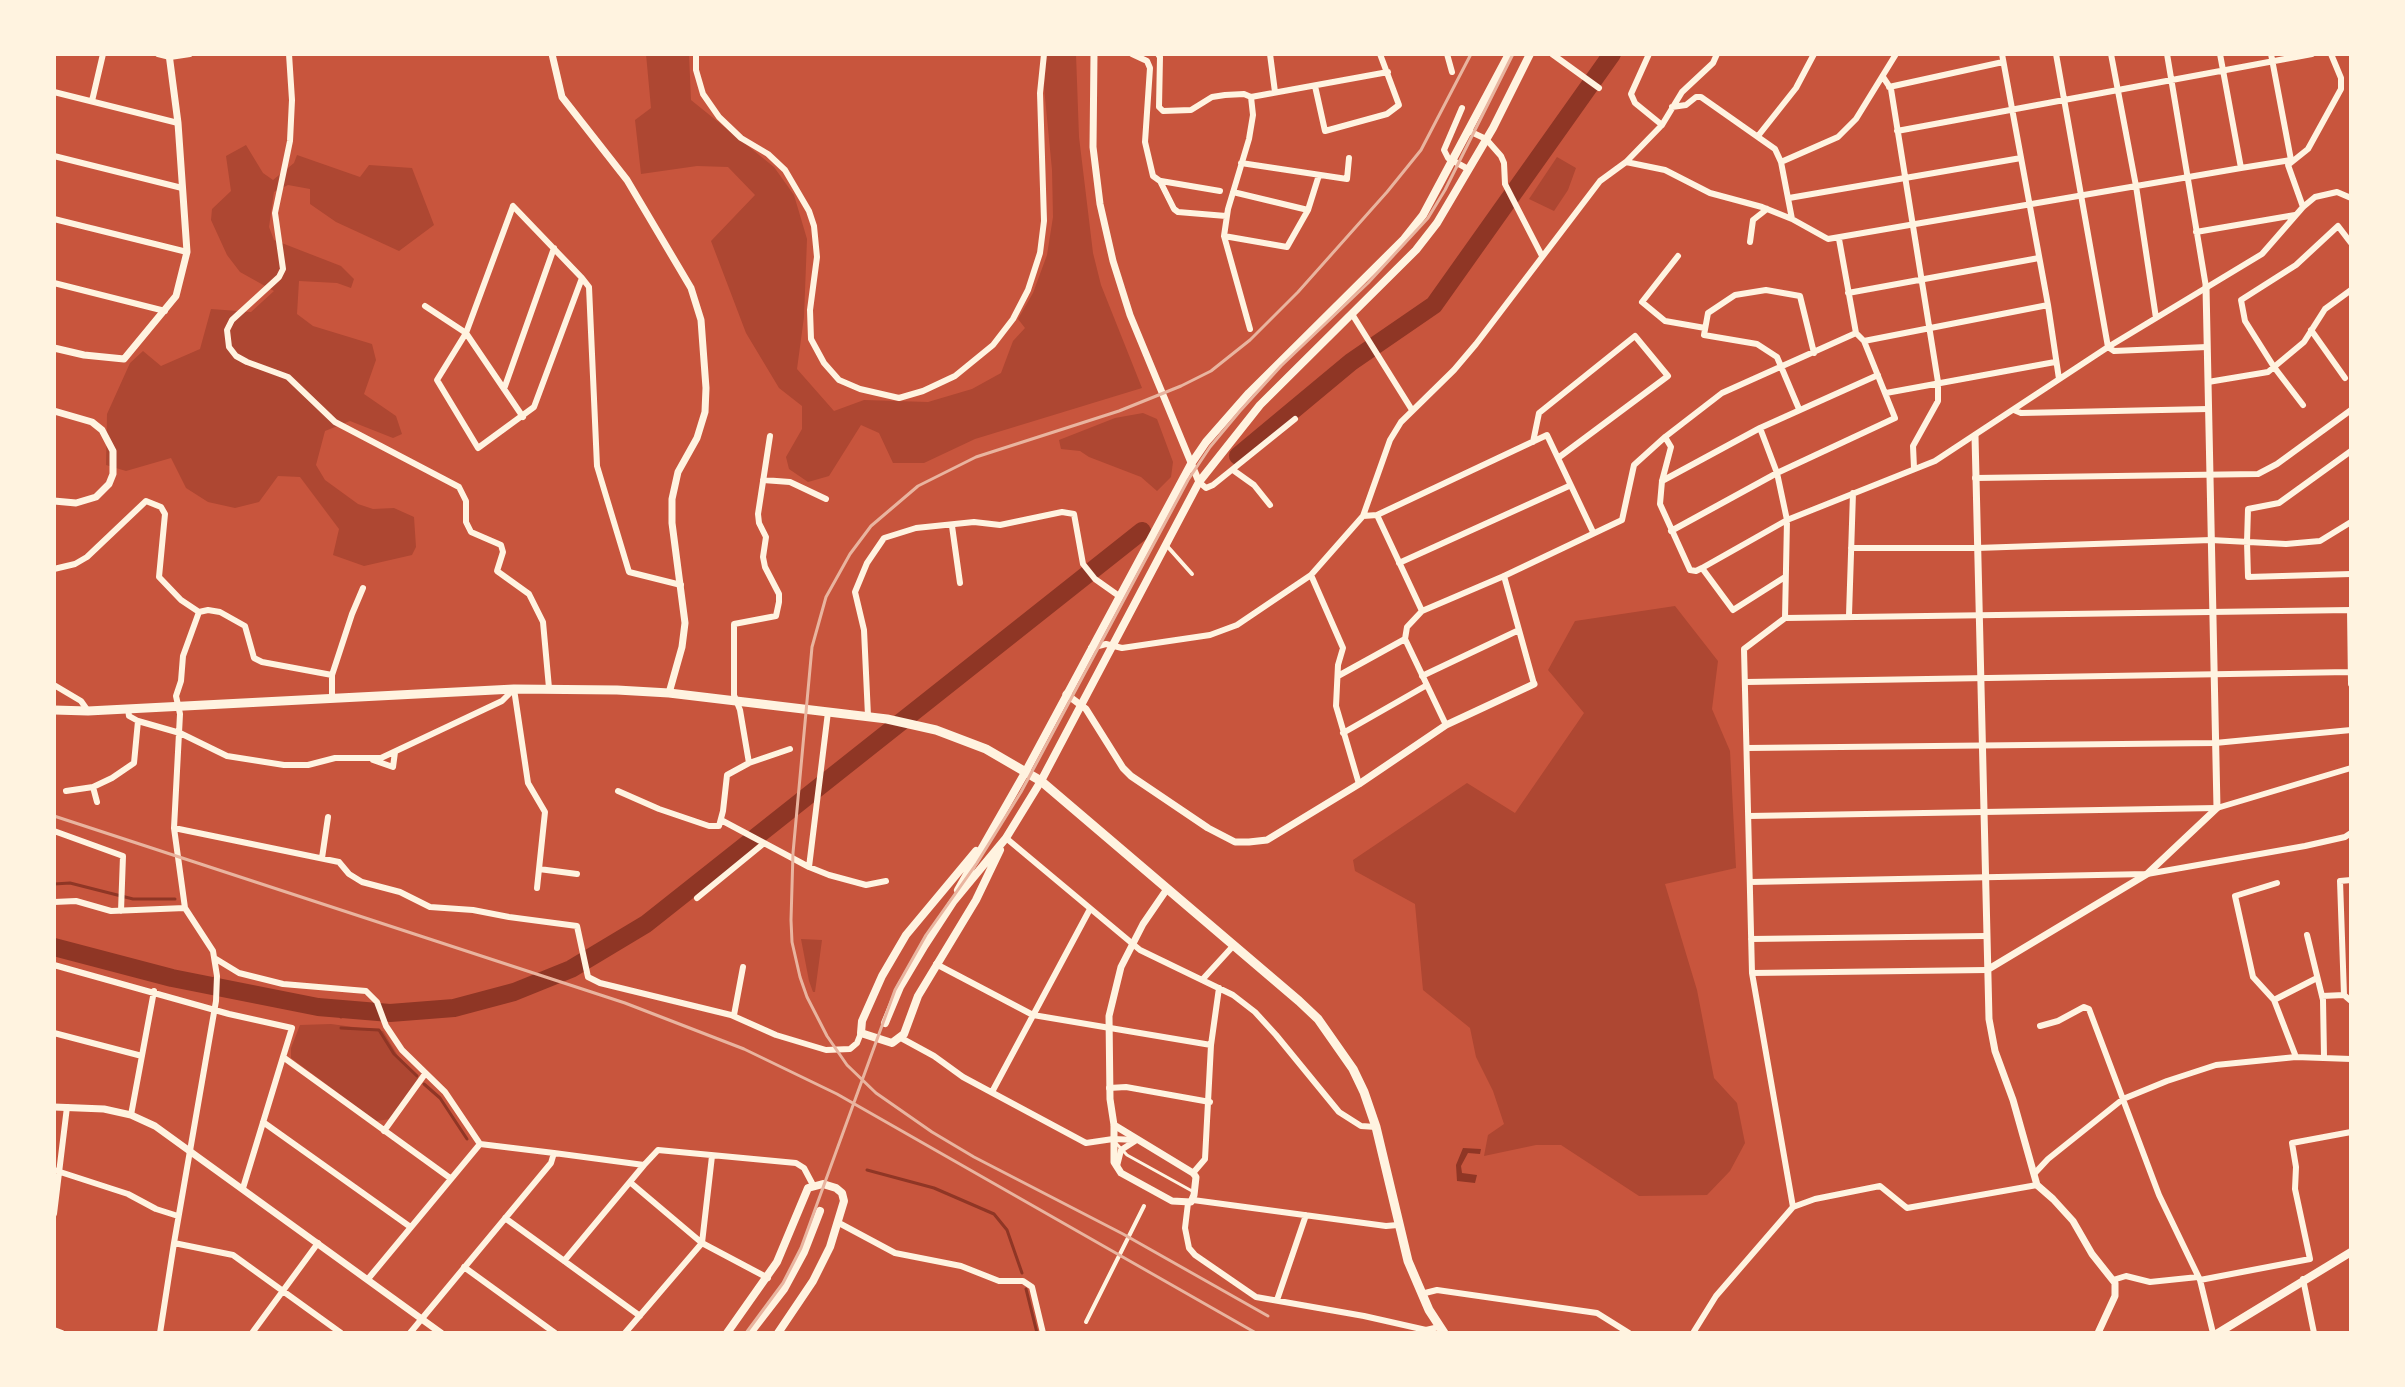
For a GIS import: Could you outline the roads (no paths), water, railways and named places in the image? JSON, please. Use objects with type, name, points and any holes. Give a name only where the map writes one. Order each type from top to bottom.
[{"type":"main road","points":[[885,1023],[900,987],[953,902],[1026,771],[1191,464],[1249,393],[1404,239],[1423,215],[1509,54]]},
{"type":"main road","points":[[987,838],[906,935],[882,976],[862,1021],[861,1033],[887,1043],[901,1038],[918,996],[976,900],[1006,838],[1041,781],[1199,482],[1260,405],[1416,250],[1437,223],[1486,139],[1530,54]]},
{"type":"main road","points":[[54,710],[88,711],[549,688],[669,693],[868,716],[911,723],[960,738],[1041,781],[1318,1019],[1353,1069],[1364,1092],[1376,1127],[1408,1261],[1421,1294],[1441,1330]]},
{"type":"main road","points":[[953,902],[1006,838]]},
{"type":"main road","points":[[727,1333],[768,1278],[807,1191],[813,1185],[823,1184],[842,1193],[844,1201],[839,1223],[813,1281],[778,1333]]},
{"type":"main road","points":[[750,1333],[784,1289],[804,1252],[820,1211]]},
{"type":"main road","points":[[2216,1333],[2351,1252]]},
{"type":"street","points":[[92,101],[103,54]]},
{"type":"street","points":[[158,54],[190,54]]},
{"type":"street","points":[[289,54],[292,100],[290,141],[275,213],[283,269],[279,277],[232,320],[227,330],[229,347],[236,356],[247,362],[288,377],[335,422],[459,487],[466,501],[466,522],[471,532],[501,545],[503,552],[497,571],[529,594],[543,622],[549,688]]},
{"type":"street","points":[[552,54],[562,97],[627,180],[691,288],[698,308],[704,354],[705,412],[697,438],[678,472],[671,508],[685,623],[669,693]]},
{"type":"street","points":[[696,54],[696,70],[703,94],[719,117],[741,138],[768,154],[785,170],[809,211],[817,257],[810,310],[811,339],[824,363],[839,380],[860,389],[899,398],[955,376],[993,345],[1013,319],[1028,290],[1040,253],[1044,221],[1040,93],[1044,54]]},
{"type":"street","points":[[1094,54],[1093,147],[1106,231],[1130,315],[1199,482],[1206,488],[1295,419]]},
{"type":"street","points":[[1132,54],[1147,61],[1150,68],[1145,142],[1153,176],[1160,181],[1220,191]]},
{"type":"street","points":[[1158,54],[1159,107],[1163,111],[1191,110],[1212,97],[1244,94],[1251,97],[1388,72]]},
{"type":"street","points":[[1270,54],[1275,92]]},
{"type":"street","points":[[1315,86],[1325,131],[1387,114],[1399,105],[1380,54]]},
{"type":"street","points":[[1447,54],[1452,72]]},
{"type":"street","points":[[1552,54],[1597,87]]},
{"type":"street","points":[[1649,54],[1631,94],[1635,103],[1662,125]]},
{"type":"street","points":[[1091,648],[1098,645],[1122,648],[1210,635],[1237,625],[1311,575],[1363,516],[1390,440],[1401,422],[1454,370],[1600,181],[1626,162],[1662,125],[1682,92],[1713,63],[1717,54]]},
{"type":"street","points":[[1758,136],[1796,88],[1814,54]]},
{"type":"street","points":[[1781,162],[1838,137],[1856,119],[1896,54]]},
{"type":"street","points":[[2002,54],[2059,379]]},
{"type":"street","points":[[2056,54],[2108,347],[2114,351],[2207,347]]},
{"type":"street","points":[[2111,54],[2136,186],[2156,318]]},
{"type":"street","points":[[1752,973],[1987,970],[2147,874],[2217,808],[2206,287],[2167,54]]},
{"type":"street","points":[[2220,54],[2241,168]]},
{"type":"street","points":[[1897,131],[2223,71],[2272,58],[2312,54]]},
{"type":"street","points":[[1626,162],[1665,170],[1710,193],[1767,209],[1828,239],[1839,239],[2291,160],[2308,149],[2341,89],[2341,78],[2331,54]]},
{"type":"street","points":[[54,348],[124,359],[176,296],[187,252],[178,123],[169,56]]},
{"type":"street","points":[[2272,58],[2291,160],[2288,165],[2303,207]]},
{"type":"street","points":[[1889,87],[2003,62]]},
{"type":"street","points":[[1883,77],[1889,87],[1897,131],[1938,382],[1938,401],[1913,446],[1914,468]]},
{"type":"street","points":[[54,92],[178,123]]},
{"type":"street","points":[[1250,329],[1224,236],[1226,216],[1249,139],[1253,115],[1251,97]]},
{"type":"street","points":[[1672,108],[1701,97],[1775,149],[1781,162],[1792,219]]},
{"type":"street","points":[[1462,108],[1444,150],[1448,158],[1468,169]]},
{"type":"street","points":[[1469,131],[1486,139],[1501,156],[1507,187],[1542,256]]},
{"type":"street","points":[[54,156],[182,188]]},
{"type":"street","points":[[1241,163],[1347,179],[1349,158]]},
{"type":"street","points":[[1789,198],[2021,158]]},
{"type":"street","points":[[1224,236],[1287,247],[1308,210],[1319,175]]},
{"type":"street","points":[[1160,181],[1178,212],[1226,216]]},
{"type":"street","points":[[1233,192],[1308,210]]},
{"type":"street","points":[[1665,437],[1671,447],[1660,504],[1690,570],[1702,568],[1787,520],[1935,461],[2108,347],[2262,254],[2303,207],[2323,194],[2337,192],[2351,198]]},
{"type":"street","points":[[582,278],[534,407],[523,417],[478,448],[437,380],[466,333],[513,206],[554,248],[582,278],[589,287],[597,466],[629,572],[681,585]]},
{"type":"street","points":[[1750,242],[1753,220],[1767,209]]},
{"type":"street","points":[[2196,232],[2295,215]]},
{"type":"street","points":[[54,219],[187,252]]},
{"type":"street","points":[[2303,405],[2245,321],[2241,300],[2296,265],[2338,226],[2351,243]]},
{"type":"street","points":[[1671,531],[1777,473],[1895,418],[1864,341],[1856,333],[1839,239]]},
{"type":"street","points":[[504,389],[554,248]]},
{"type":"street","points":[[1678,256],[1642,302],[1665,321],[1705,328]]},
{"type":"street","points":[[1848,293],[2039,258]]},
{"type":"street","points":[[54,283],[165,311]]},
{"type":"street","points":[[1799,409],[1777,357],[1757,344],[1704,335],[1708,313],[1735,295],[1766,290],[1800,296],[1814,353]]},
{"type":"street","points":[[2208,382],[2268,372],[2304,342],[2325,309],[2348,292],[2351,302]]},
{"type":"street","points":[[1864,341],[2048,305]]},
{"type":"street","points":[[425,306],[466,333],[523,417]]},
{"type":"street","points":[[1352,314],[1412,410]]},
{"type":"street","points":[[2311,330],[2345,378]]},
{"type":"street","points":[[1446,725],[1405,639],[1407,627],[1422,611],[1622,520],[1634,465],[1665,437],[1722,393],[1856,333]]},
{"type":"street","points":[[1533,442],[1539,413],[1635,336],[1668,376],[1558,458]]},
{"type":"street","points":[[1886,393],[2055,362]]},
{"type":"street","points":[[1662,481],[1760,428],[1878,375]]},
{"type":"street","points":[[2014,410],[2021,413],[2208,409]]},
{"type":"street","points":[[1975,478],[2258,474],[2277,464],[2351,410]]},
{"type":"street","points":[[54,411],[92,422],[102,430],[113,451],[113,474],[103,492],[87,501],[54,501]]},
{"type":"street","points":[[1760,428],[1777,473],[1787,520],[1785,618]]},
{"type":"street","points":[[1363,516],[1377,515],[1547,435],[1593,532]]},
{"type":"street","points":[[749,763],[736,701],[734,624],[776,616],[779,602],[779,594],[765,567],[766,537],[759,523],[770,436]]},
{"type":"street","points":[[1975,436],[1986,936],[1992,1041],[2037,1185],[2073,1221],[2092,1254],[2113,1280],[2116,1290],[2098,1333]]},
{"type":"street","points":[[2351,451],[2279,503],[2248,509],[2247,542],[2248,577],[2351,574]]},
{"type":"street","points":[[1233,470],[1254,485],[1270,505]]},
{"type":"street","points":[[763,480],[790,482],[826,499]]},
{"type":"street","points":[[1399,563],[1569,486]]},
{"type":"street","points":[[1849,615],[1853,493]]},
{"type":"street","points":[[54,569],[75,564],[87,557],[146,501],[161,507],[165,514],[159,577],[181,600],[199,612],[220,612],[245,626],[250,651],[254,658],[262,662],[332,675]]},
{"type":"street","points":[[868,716],[864,630],[855,592],[867,563],[884,538],[916,528],[974,522],[1000,525],[1062,512],[1074,514],[1083,564],[1093,577],[1119,596]]},
{"type":"street","points":[[1377,515],[1422,611]]},
{"type":"street","points":[[1851,548],[1977,548],[2211,540],[2286,544],[2320,541],[2351,522]]},
{"type":"street","points":[[952,526],[960,583]]},
{"type":"street","points":[[1166,545],[1192,574]]},
{"type":"street","points":[[1702,568],[1733,610],[1785,577]]},
{"type":"street","points":[[1311,575],[1343,648],[1336,706],[1359,784]]},
{"type":"street","points":[[1066,694],[1082,705],[1131,776],[1208,828],[1235,842],[1267,840],[1359,784],[1446,725],[1534,684],[1504,576]]},
{"type":"street","points":[[332,698],[332,675],[363,588]]},
{"type":"street","points":[[1793,1207],[1752,973],[1744,649],[1785,618],[2350,610],[2351,684]]},
{"type":"street","points":[[160,1333],[216,997],[216,959],[185,908],[174,828],[180,733],[180,706],[176,696],[183,656],[199,612]]},
{"type":"street","points":[[1422,676],[1519,630]]},
{"type":"street","points":[[1338,676],[1405,639]]},
{"type":"street","points":[[1746,682],[2350,672]]},
{"type":"street","points":[[54,685],[81,701],[88,711]]},
{"type":"street","points":[[1343,733],[1427,685]]},
{"type":"street","points":[[128,709],[129,716],[138,721],[180,733],[227,756],[284,765],[308,765],[335,758],[381,758],[502,701],[514,689]]},
{"type":"street","points":[[514,689],[528,783],[545,812],[537,888]]},
{"type":"street","points":[[809,867],[821,770],[820,751],[828,712]]},
{"type":"street","points":[[66,791],[93,787],[134,763],[138,721]]},
{"type":"street","points":[[1747,748],[2215,743],[2351,730]]},
{"type":"street","points":[[618,791],[659,809],[709,826],[719,826],[727,775],[749,763],[790,749]]},
{"type":"street","points":[[370,759],[393,767],[395,752]]},
{"type":"street","points":[[1749,816],[2217,808],[2351,768]]},
{"type":"street","points":[[93,787],[97,802]]},
{"type":"street","points":[[322,858],[328,817]]},
{"type":"street","points":[[721,820],[809,867],[854,884],[886,881]]},
{"type":"street","points":[[174,828],[339,862],[349,874],[362,882],[400,892],[430,907],[473,910],[577,926],[588,977],[600,983],[734,1015],[776,1035],[826,1050],[850,1049],[861,1033]]},
{"type":"street","points":[[54,831],[123,856],[121,911]]},
{"type":"street","points":[[1750,882],[2147,874],[2305,846],[2351,833]]},
{"type":"street","points":[[1006,838],[1132,944],[1233,995],[1266,1023],[1339,1112],[1361,1126],[1376,1127]]},
{"type":"street","points":[[697,898],[763,844]]},
{"type":"street","points":[[539,869],[577,874]]},
{"type":"street","points":[[2344,995],[2340,881],[2351,880]]},
{"type":"street","points":[[2277,883],[2235,896],[2253,977],[2274,1000],[2296,1057]]},
{"type":"street","points":[[852,893],[854,884]]},
{"type":"street","points":[[1167,889],[1132,944],[1116,984],[1108,1028],[1109,1088],[1117,1169],[1172,1201],[1192,1198],[1386,1226],[1398,1225]]},
{"type":"street","points":[[54,902],[76,901],[121,911],[185,908]]},
{"type":"street","points":[[992,1092],[1090,909]]},
{"type":"street","points":[[2307,935],[2322,996],[2324,1056]]},
{"type":"street","points":[[1751,939],[1986,936]]},
{"type":"street","points":[[1202,980],[1234,945]]},
{"type":"street","points":[[216,959],[239,973],[262,979],[319,989],[366,991],[377,1002],[384,1021],[402,1050],[445,1092],[480,1144],[644,1165]]},
{"type":"street","points":[[936,964],[1033,1015],[1211,1045]]},
{"type":"street","points":[[54,965],[292,1028],[243,1188]]},
{"type":"street","points":[[734,1015],[743,967]]},
{"type":"street","points":[[2274,1000],[2317,978]]},
{"type":"street","points":[[1193,1173],[1205,1159],[1211,1045],[1219,988]]},
{"type":"street","points":[[131,1115],[154,991]]},
{"type":"street","points":[[2322,996],[2344,995],[2351,1001]]},
{"type":"street","points":[[2040,1026],[2058,1021],[2084,1007],[2089,1009],[2159,1195],[2199,1278],[2216,1333]]},
{"type":"street","points":[[54,1033],[142,1056]]},
{"type":"street","points":[[901,1038],[1086,1143],[1113,1139],[1137,1140]]},
{"type":"street","points":[[283,1057],[450,1178]]},
{"type":"street","points":[[2035,1173],[2123,1099],[2216,1065],[2296,1057],[2351,1059]]},
{"type":"street","points":[[384,1131],[425,1074]]},
{"type":"street","points":[[1109,1088],[1126,1087],[1210,1102]]},
{"type":"street","points":[[54,1107],[104,1109],[131,1115],[155,1126],[441,1333]]},
{"type":"street","points":[[54,1214],[67,1107]]},
{"type":"street","points":[[263,1122],[409,1226]]},
{"type":"street","points":[[1114,1125],[1193,1173],[1196,1177],[1185,1228],[1189,1248],[1256,1297],[1426,1330],[1441,1330]]},
{"type":"street","points":[[2316,1272],[2310,1259],[2295,1189],[2296,1167],[2292,1143],[2351,1132]]},
{"type":"street","points":[[1117,1169],[1121,1150],[1137,1140]]},
{"type":"street","points":[[368,1279],[480,1144]]},
{"type":"street","points":[[564,1261],[658,1150],[796,1163],[804,1168],[813,1185]]},
{"type":"street","points":[[410,1333],[551,1163],[554,1153]]},
{"type":"street","points":[[625,1333],[702,1243],[712,1156]]},
{"type":"street","points":[[57,1171],[128,1194],[156,1209],[178,1216]]},
{"type":"street","points":[[631,1183],[702,1243],[768,1278]]},
{"type":"street","points":[[1697,1332],[1716,1296],[1793,1207],[1815,1199],[1880,1186],[1907,1208],[2037,1185]]},
{"type":"street","points":[[1086,1322],[1144,1206]]},
{"type":"street","points":[[1277,1300],[1306,1215]]},
{"type":"street","points":[[505,1218],[640,1316]]},
{"type":"street","points":[[839,1223],[895,1253],[961,1266],[999,1281],[1023,1281],[1032,1287],[1043,1333]]},
{"type":"street","points":[[174,1243],[233,1255],[341,1333]]},
{"type":"street","points":[[252,1333],[318,1243]]},
{"type":"street","points":[[2113,1280],[2126,1276],[2150,1282],[2199,1278],[2310,1259]]},
{"type":"street","points":[[464,1267],[555,1333]]},
{"type":"street","points":[[2303,1279],[2314,1333]]},
{"type":"street","points":[[1421,1294],[1437,1290],[1597,1313],[1629,1333]]},
{"type":"street","points":[[54,1330],[62,1333]]},
{"type":"lane","points":[[1113,1139],[1121,1150],[1192,1198]]},
{"type":"waterway","points":[[1238,456],[1351,362],[1434,305],[1612,54]]},
{"type":"waterway","points":[[54,947],[172,978],[318,1007],[390,1013],[454,1008],[514,992],[571,969],[646,924],[1142,531]]},
{"type":"waterway","points":[[54,884],[70,883],[133,899],[175,899]]},
{"type":"waterway","points":[[341,1009],[341,1017]]},
{"type":"waterway","points":[[341,1028],[379,1030],[394,1054],[417,1076]]},
{"type":"waterway","points":[[424,1084],[440,1098],[467,1139]]},
{"type":"waterway","points":[[867,1170],[934,1188],[994,1214],[1007,1230],[1022,1273]]},
{"type":"waterway","points":[[1026,1289],[1037,1333]]},
{"type":"railway","points":[[1268,1316],[932,1132],[876,1093],[847,1065],[827,1036],[800,977],[792,942],[791,920],[793,853],[812,647],[826,597],[850,554],[871,526],[918,486],[976,457],[1119,411],[1181,386],[1211,371],[1250,340],[1298,292],[1421,150],[1471,54]]},
{"type":"railway","points":[[746,1333],[783,1283],[801,1248],[895,990],[926,935],[977,863],[1021,792],[1188,480],[1210,447],[1281,366],[1368,283],[1428,218],[1513,54]]},
{"type":"railway","points":[[54,816],[625,1003],[744,1049],[837,1094],[1256,1333]]}]
